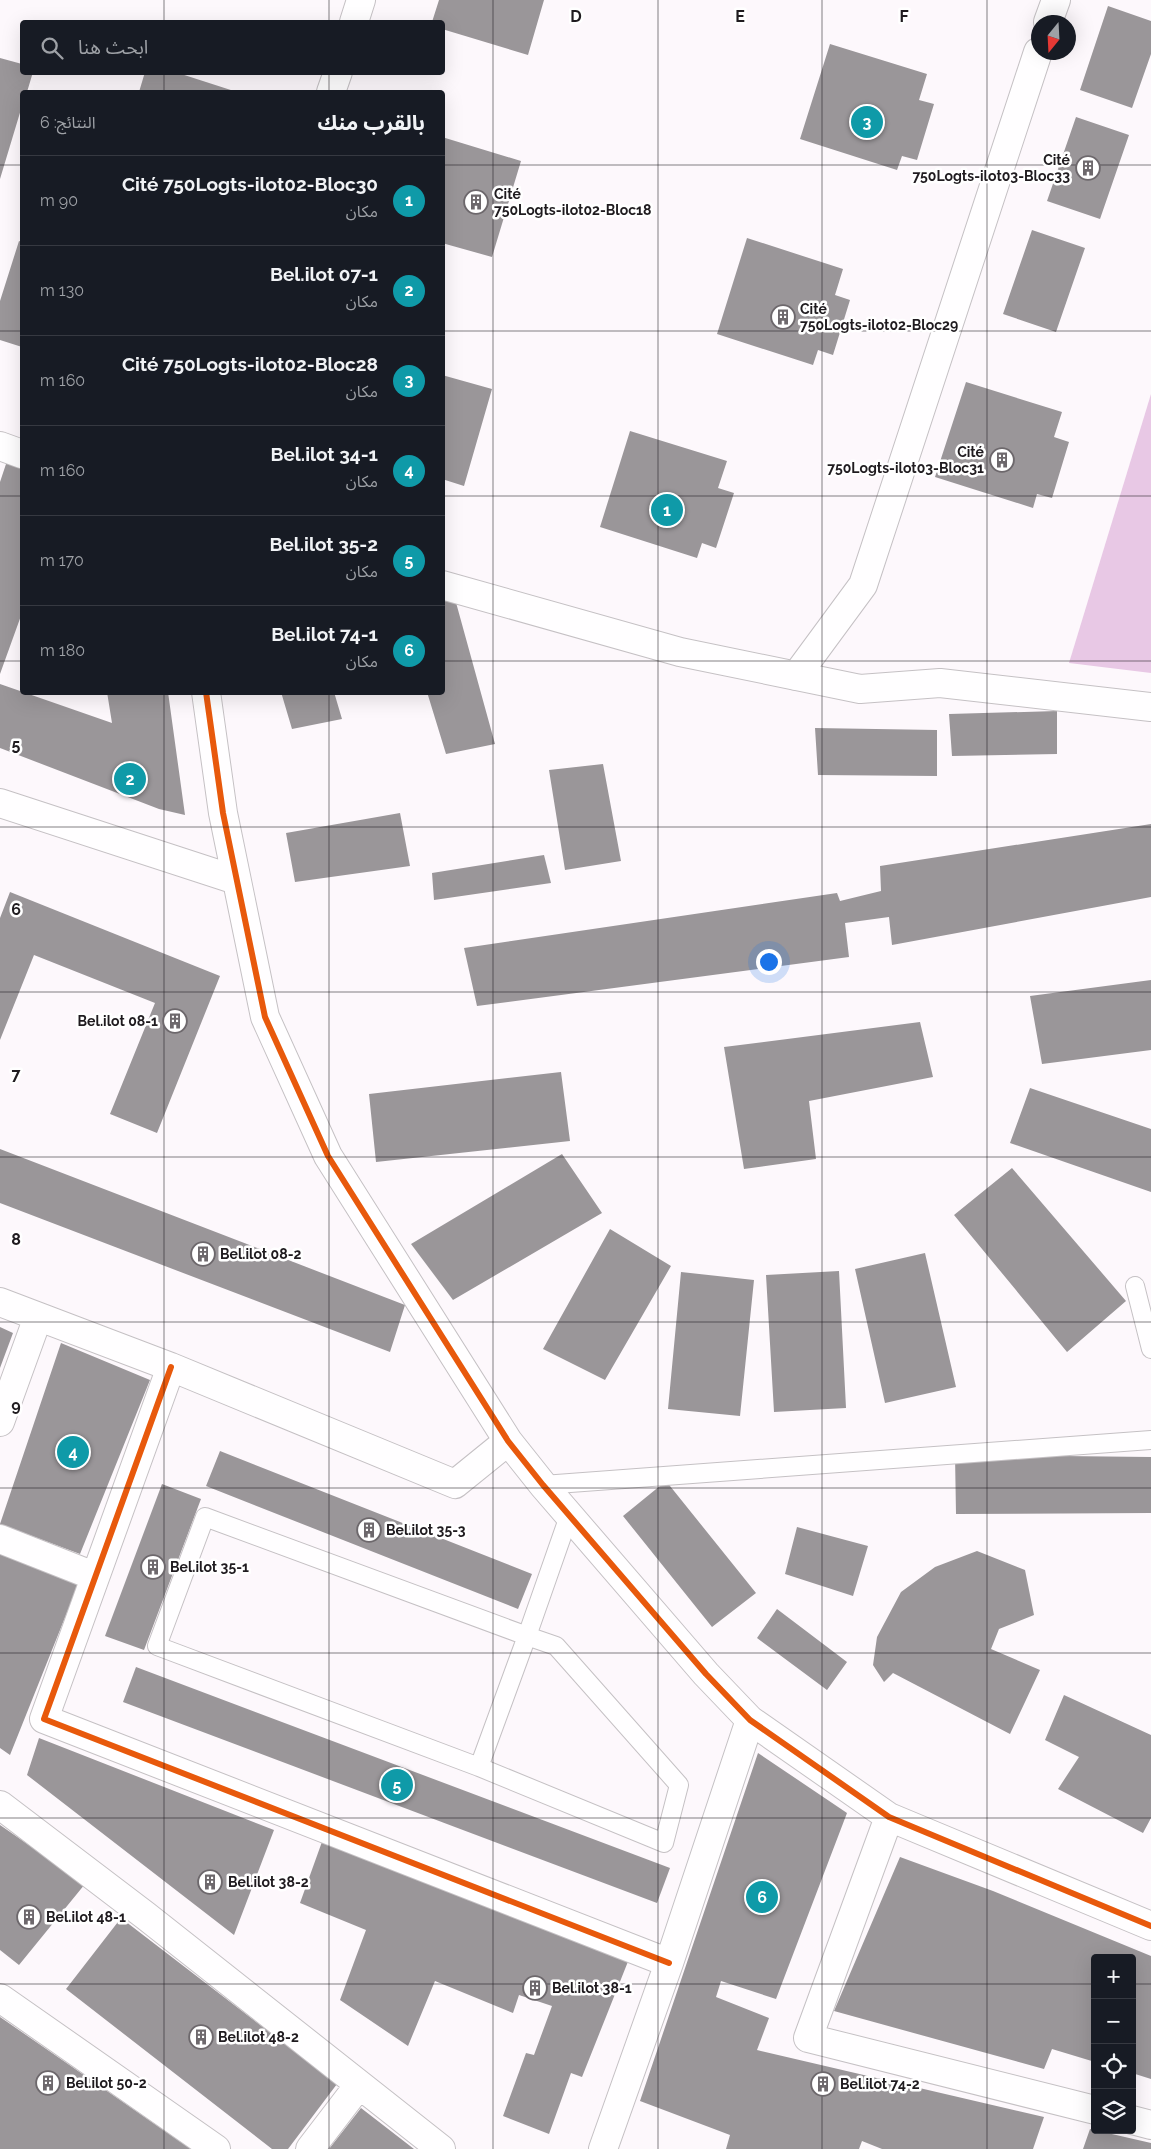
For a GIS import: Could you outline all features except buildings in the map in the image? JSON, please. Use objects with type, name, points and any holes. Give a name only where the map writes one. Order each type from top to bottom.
[{"type":"street","points":[[355,20],[361,0]]},
{"type":"street","points":[[1051,15],[1056,0]]},
{"type":"street","points":[[796,676],[863,585],[1035,60]]},
{"type":"street","points":[[332,90],[337,75]]},
{"type":"street","points":[[0,446],[20,453]]},
{"type":"street","points":[[445,586],[680,652],[860,689],[940,683],[1151,707]]},
{"type":"street","points":[[206,695],[223,813],[265,1017],[328,1156],[508,1441],[542,1485],[706,1674],[750,1720],[889,1817],[1151,1926]]},
{"type":"street","points":[[0,803],[236,880]]},
{"type":"street","points":[[0,1302],[171,1367],[455,1484],[508,1441]]},
{"type":"street","points":[[0,1422],[38,1317]]},
{"type":"street","points":[[171,1367],[44,1718],[669,1963]]},
{"type":"street","points":[[0,1539],[94,1576]]},
{"type":"street","points":[[603,2149],[669,1963],[750,1720]]},
{"type":"street","points":[[0,1806],[146,1916],[441,2149]]},
{"type":"street","points":[[889,1817],[808,2038],[1091,2109]]},
{"type":"street","points":[[0,1998],[216,2149]]},
{"type":"street","points":[[310,2149],[359,2085]]},
{"type":"street","points":[[1136,2121],[1151,2124]]},
{"type":"lane","points":[[1135,1286],[1151,1349]]},
{"type":"lane","points":[[542,1485],[1151,1440]]},
{"type":"lane","points":[[480,1767],[569,1516]]},
{"type":"lane","points":[[205,1517],[556,1646],[679,1785],[664,1843],[480,1767],[157,1646],[205,1517]]},
{"type":"shaded area","points":[[1151,394],[1151,673],[1069,663]]},
{"type":"cycle path","points":[[206,695],[223,813],[265,1017],[328,1156],[508,1441],[543,1485],[706,1674],[750,1720],[889,1817],[1151,1926]]},
{"type":"cycle path","points":[[171,1367],[44,1719],[669,1963]]},
{"type":"place","name":"Cité 750Logts-ilot02-Bloc28","points":[[867,122]]},
{"type":"place","name":"Cité 750Logts-ilot03-Bloc33","points":[[1088,168]]},
{"type":"place","name":"Cité 750Logts-ilot02-Bloc18","points":[[476,202]]},
{"type":"place","name":"Cité 750Logts-ilot02-Bloc29","points":[[783,317]]},
{"type":"place","name":"Cité 750Logts-ilot03-Bloc31","points":[[1002,460]]},
{"type":"place","name":"Cité 750Logts-ilot02-Bloc30","points":[[667,510]]},
{"type":"place","name":"Bel.ilot 07-1","points":[[130,779]]},
{"type":"place","name":"Bel.ilot 08-1","points":[[175,1021]]},
{"type":"place","name":"Bel.ilot 08-2","points":[[203,1254]]},
{"type":"place","name":"Bel.ilot 34-1","points":[[73,1452]]},
{"type":"place","name":"Bel.ilot 35-3","points":[[369,1530]]},
{"type":"place","name":"Bel.ilot 35-1","points":[[153,1567]]},
{"type":"place","name":"Bel.ilot 35-2","points":[[397,1785]]},
{"type":"place","name":"Bel.ilot 38-2","points":[[210,1882]]},
{"type":"place","name":"Bel.ilot 74-1","points":[[762,1897]]},
{"type":"place","name":"Bel.ilot 48-1","points":[[29,1917]]},
{"type":"place","name":"Bel.ilot 38-1","points":[[535,1988]]},
{"type":"place","name":"Bel.ilot 48-2","points":[[201,2037]]},
{"type":"place","name":"Bel.ilot 50-2","points":[[48,2083]]},
{"type":"place","name":"Bel.ilot 74-2","points":[[823,2084]]}]
